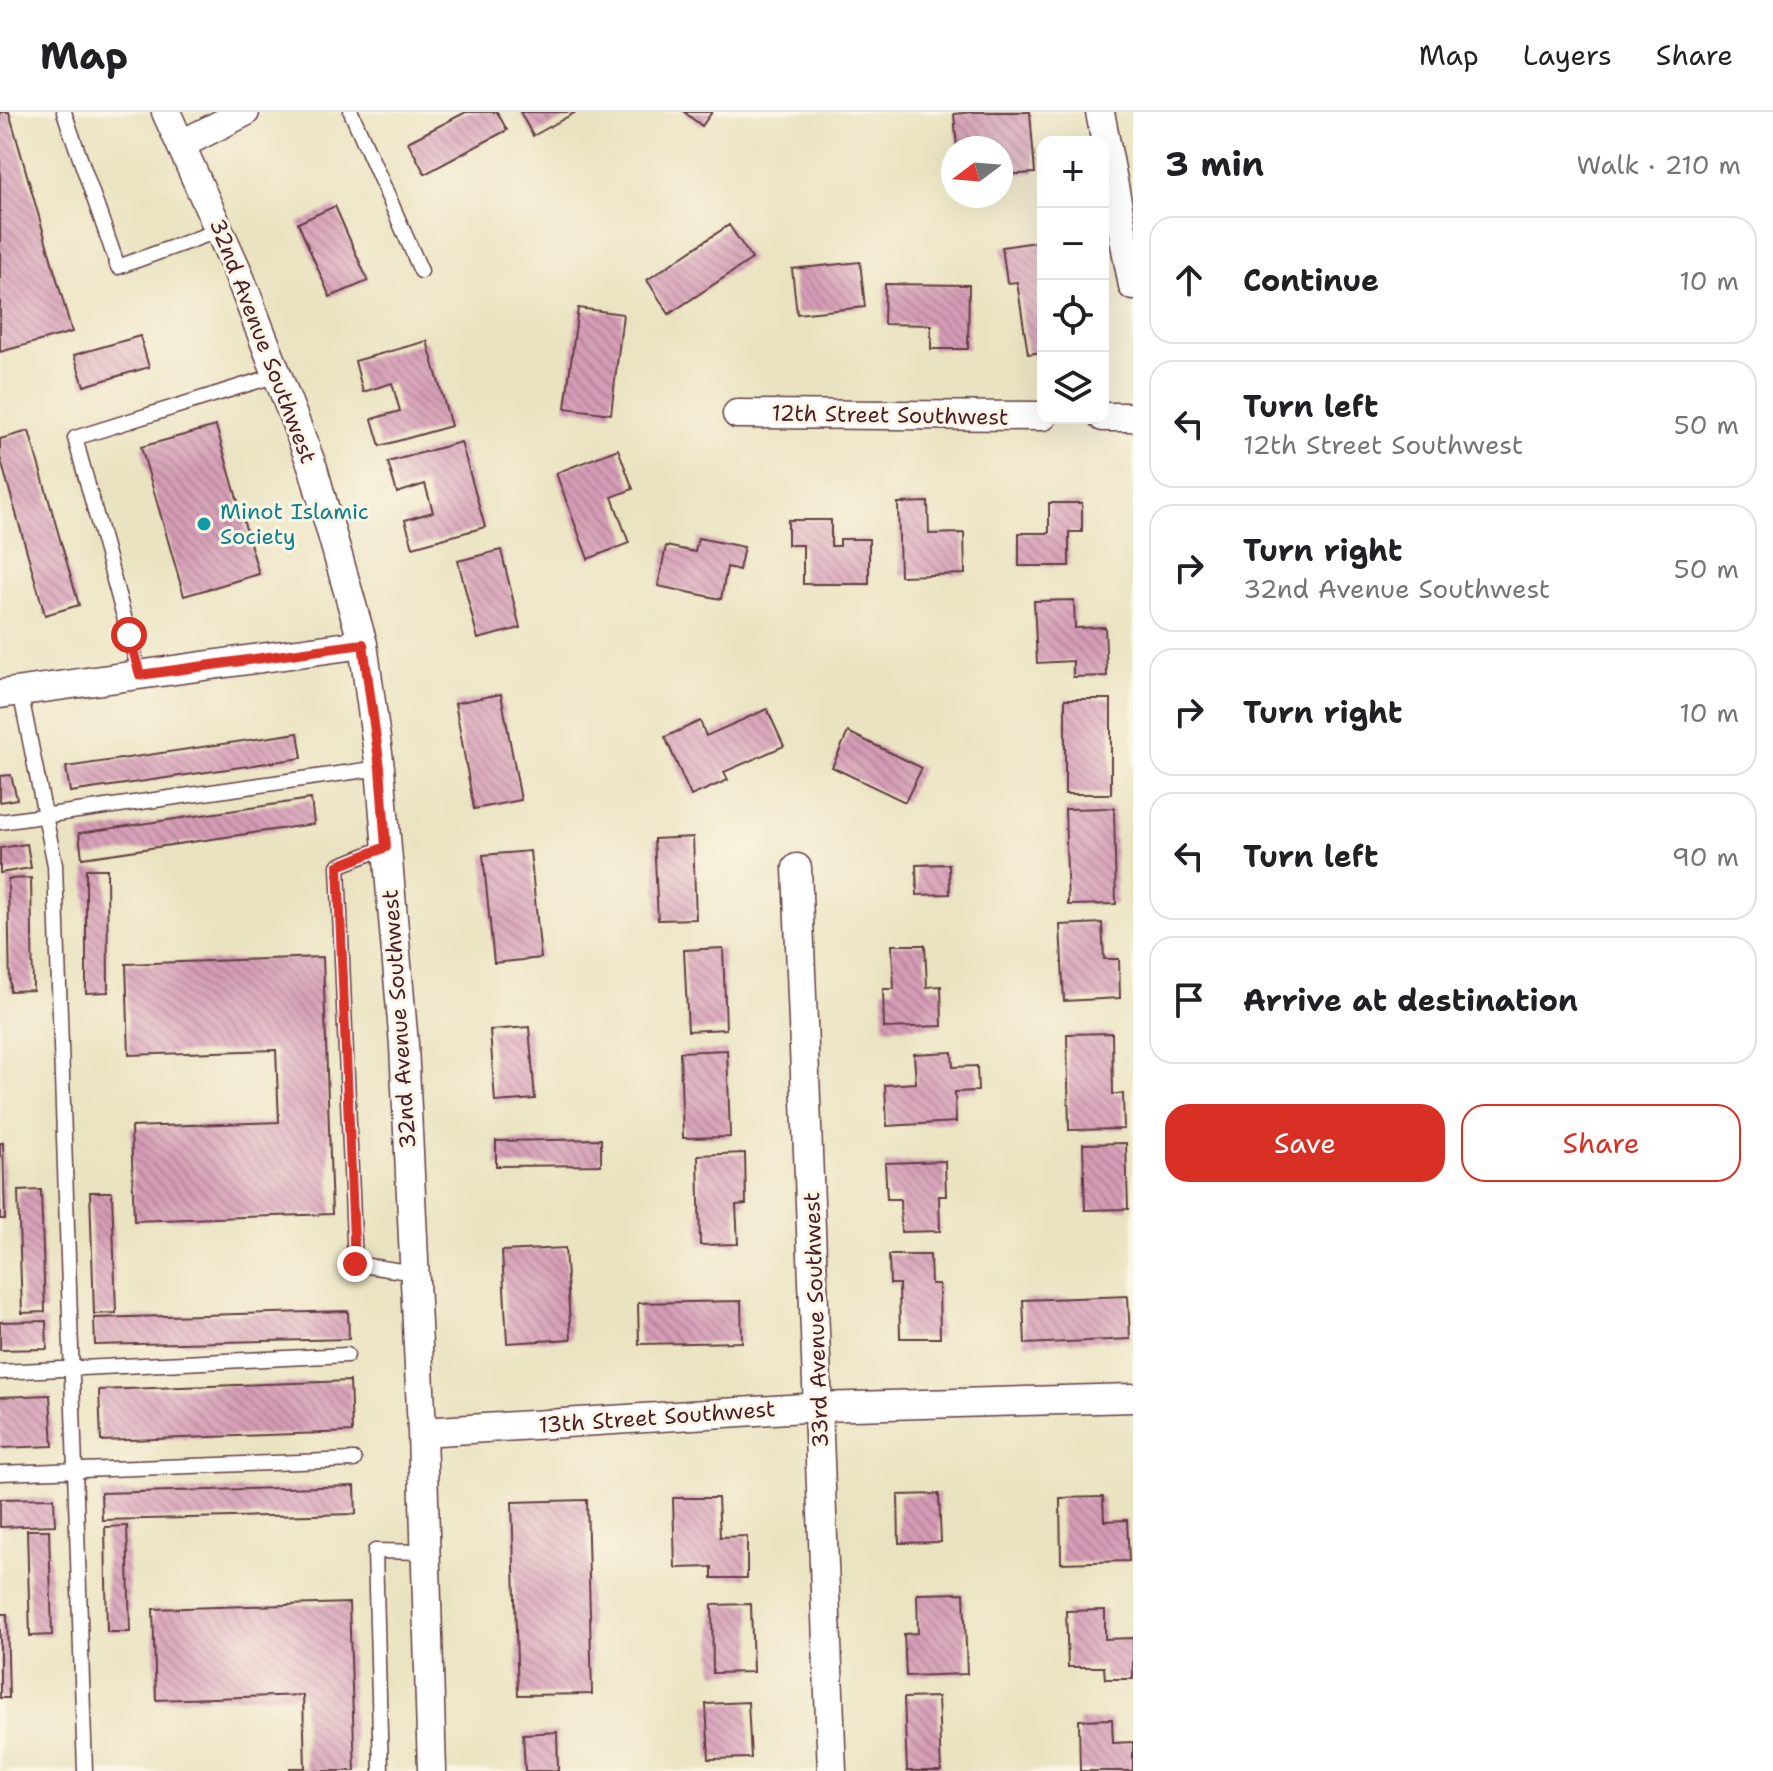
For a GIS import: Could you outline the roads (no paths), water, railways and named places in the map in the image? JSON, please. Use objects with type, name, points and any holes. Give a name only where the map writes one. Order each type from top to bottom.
[{"type":"street","name":"32nd Avenue Southwest","points":[[166,112],[220,230],[313,468],[363,644],[380,768],[404,1045],[422,1432],[432,1771]]},
{"type":"street","points":[[182,144],[245,112]]},
{"type":"street","points":[[1100,112],[1133,286]]},
{"type":"street","name":"12th Street Southwest","points":[[737,414],[1037,416]]},
{"type":"street","points":[[1109,417],[1133,417]]},
{"type":"street","points":[[10,692],[363,644]]},
{"type":"street","name":"33rd Avenue Southwest","points":[[797,868],[832,1771]]},
{"type":"street","name":"13th Street Southwest","points":[[422,1432],[819,1407],[1133,1398]]},
{"type":"lane","points":[[64,112],[118,267],[220,230]]},
{"type":"lane","points":[[351,112],[421,271]]},
{"type":"lane","points":[[140,675],[75,438],[277,375]]},
{"type":"lane","points":[[10,692],[47,814],[55,865],[85,1771]]},
{"type":"lane","points":[[0,822],[380,768]]},
{"type":"lane","points":[[386,847],[338,866],[355,1264],[415,1273]]},
{"type":"lane","points":[[0,1372],[347,1355]]},
{"type":"lane","points":[[0,1473],[354,1460]]},
{"type":"lane","points":[[381,1771],[375,1551],[425,1552]]},
{"type":"place","name":"Minot Islamic Society","points":[[204,524]]}]
